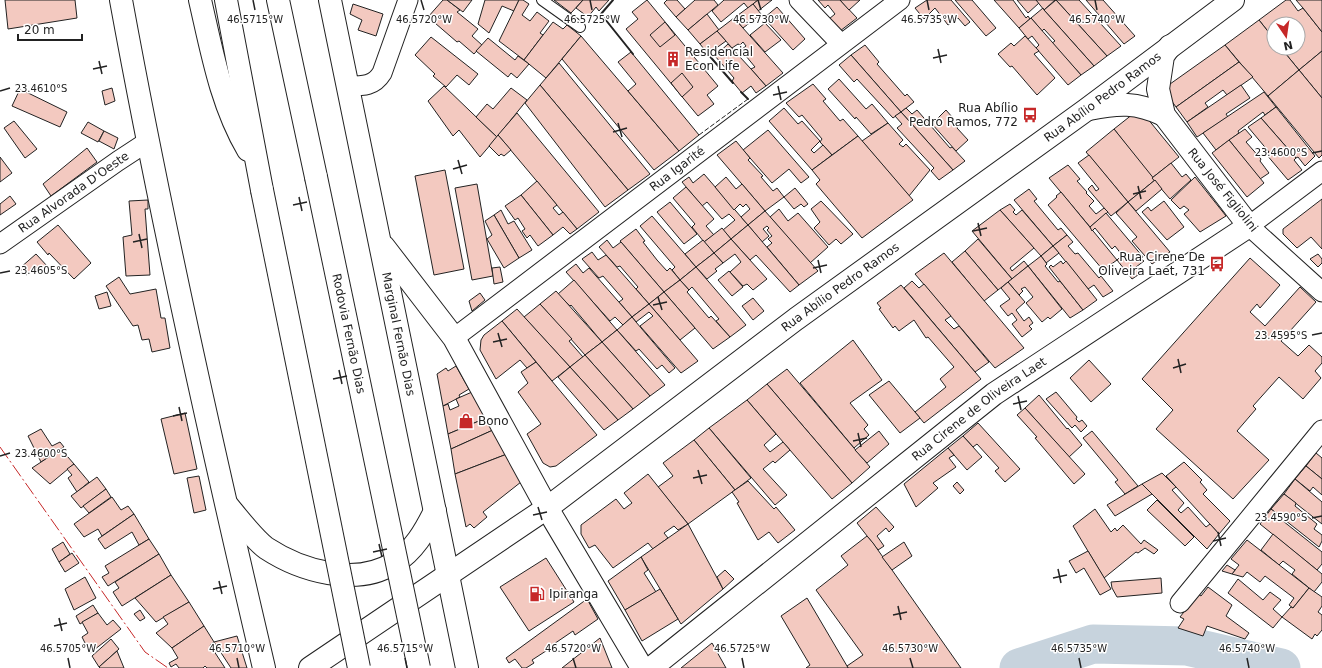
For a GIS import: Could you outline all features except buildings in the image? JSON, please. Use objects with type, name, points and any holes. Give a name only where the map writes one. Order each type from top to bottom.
[{"type":"main road","points":[[121,0],[147,142],[226,504],[264,668]]},
{"type":"main road","points":[[200,0],[218,79],[231,119],[258,167]]},
{"type":"main road","points":[[226,0],[262,190],[359,668]]},
{"type":"main road","name":"Rodovia Fernão Dias","points":[[278,0],[419,668]]},
{"type":"main road","name":"Marginal Fernão Dias","points":[[330,0],[467,668]]},
{"type":"main road","name":"Rua Abílio Pedro Ramos","points":[[310,668],[449,576],[547,508],[796,319],[1086,110],[1233,0]]},
{"type":"main road","name":"Rua José Figliolini","points":[[1170,46],[1163,56],[1158,89],[1164,115],[1249,226]]},
{"type":"main road","points":[[1086,110],[1127,104],[1148,108],[1164,115]]},
{"type":"main road","name":"Rua Cirene de Oliveira Laet","points":[[651,668],[994,394],[1249,226]]},
{"type":"main road","points":[[380,243],[454,338],[547,508],[642,668]]},
{"type":"main road","points":[[226,504],[265,547],[286,558],[315,570],[336,574],[366,574],[394,563],[420,540],[435,511]]},
{"type":"street","points":[[348,86],[365,86],[378,80],[382,73],[408,0]]},
{"type":"street","points":[[799,0],[841,44]]},
{"type":"street","name":"Rua Igarité","points":[[454,338],[900,0]]},
{"type":"street","name":"Rua Alvorada D'Oeste","points":[[0,244],[147,142]]},
{"type":"street","name":"Rua Cirene de Oliveira Laet","points":[[1249,226],[1322,171]]},
{"type":"street","name":"Rua José Figliolini","points":[[1249,226],[1322,292]]},
{"type":"street","points":[[1180,603],[1322,430]]},
{"type":"lane","points":[[542,0],[580,27]]},
{"type":"waterway","points":[[1019,668],[1093,644],[1187,646],[1281,668]]},
{"type":"fence","points":[[699,135],[748,99]]},
{"type":"wall","points":[[613,0],[601,14],[633,54]]},
{"type":"wall","points":[[707,53],[733,83]]},
{"type":"wall","points":[[741,92],[748,99]]},
{"type":"power","points":[[0,447],[145,652],[168,668]]},
{"type":"place","name":"Residencial Econ Life","points":[[673,59]]},
{"type":"place","name":"Rua Abílio Pedro Ramos, 772","points":[[1030,115]]},
{"type":"place","name":"Rua Cirene De Oliveira Laet, 731","points":[[1217,264]]},
{"type":"place","name":"Bono","points":[[466,421]]},
{"type":"place","name":"Ipiranga","points":[[537,594]]}]
